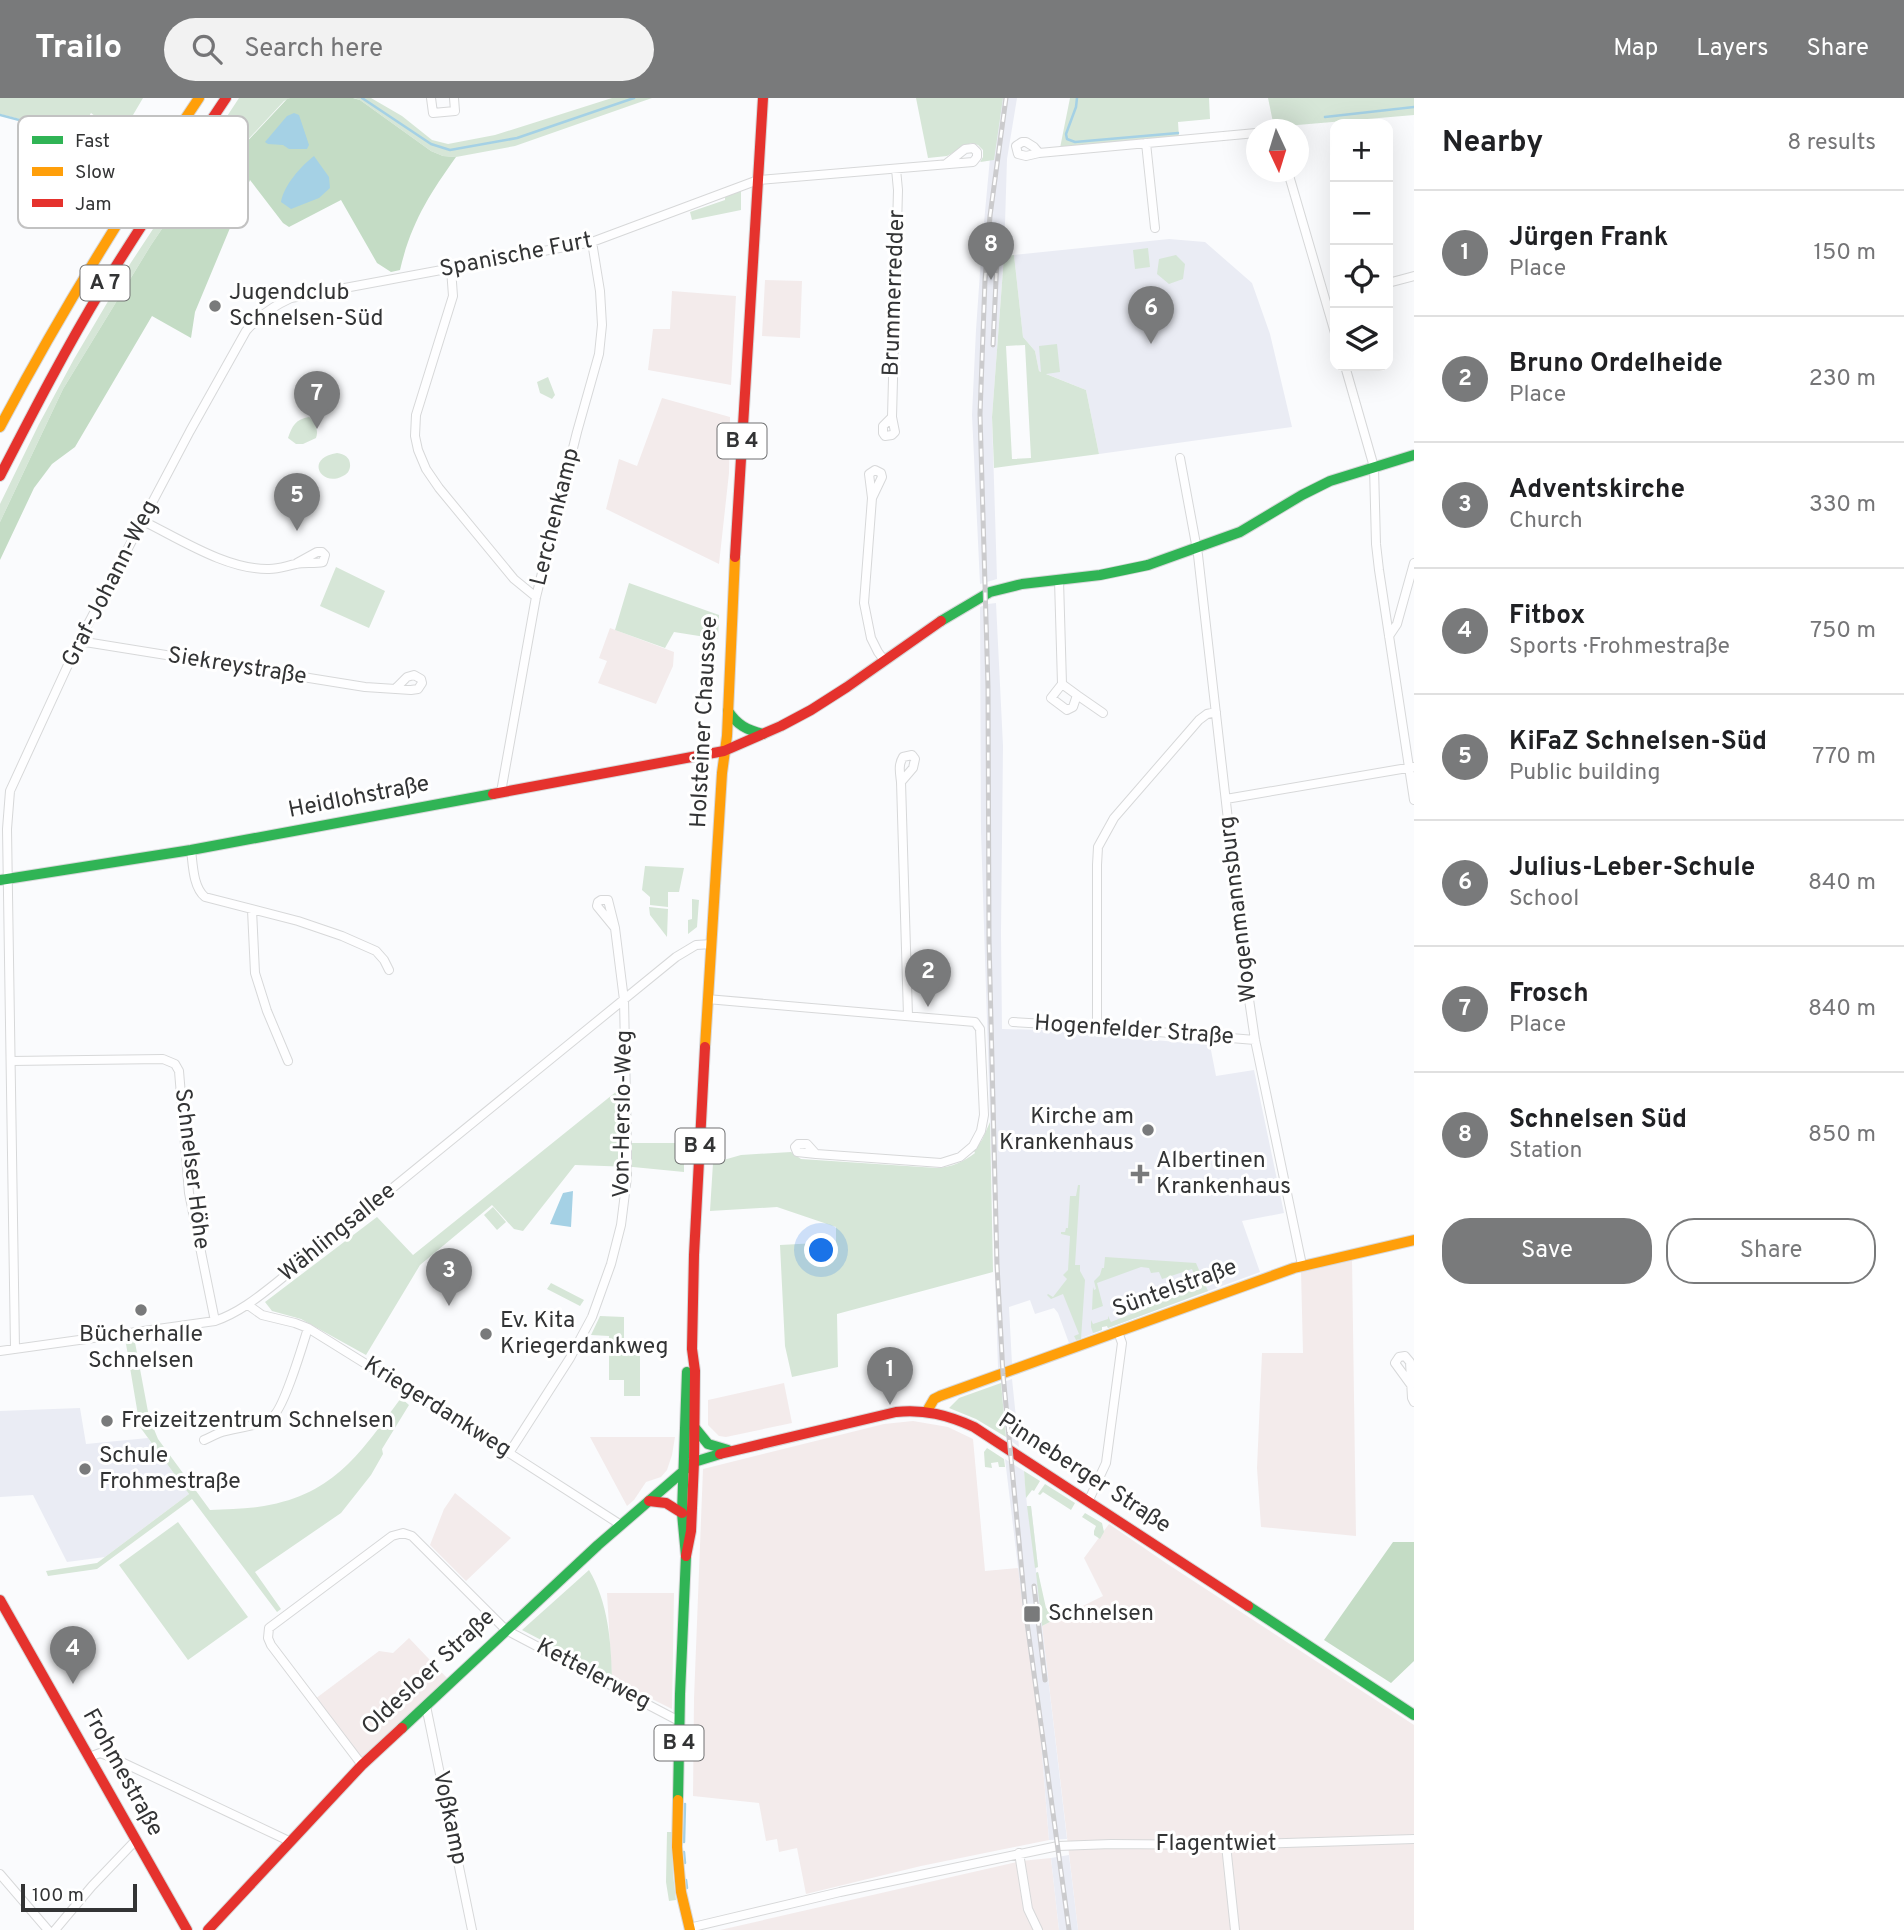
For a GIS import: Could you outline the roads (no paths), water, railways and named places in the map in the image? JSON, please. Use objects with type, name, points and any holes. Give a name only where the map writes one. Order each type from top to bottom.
[{"type":"main road","name":"A 7","points":[[188,116],[200,98]]},
{"type":"main road","name":"A 7","points":[[214,116],[226,98]]},
{"type":"main road","name":"Holsteiner Chaussee","points":[[686,1556],[691,1531],[695,1428],[695,1371],[692,1349],[695,1238],[764,98]]},
{"type":"main road","name":"A 7","points":[[0,427],[70,299],[114,228]]},
{"type":"main road","name":"A 7","points":[[0,476],[85,316],[139,228]]},
{"type":"main road","name":"Heidlohstraße","points":[[4,879],[191,850],[724,751],[791,721],[823,702],[929,628],[990,592],[1148,565],[1240,532],[1320,486],[1414,455]]},
{"type":"main road","points":[[728,710],[742,728],[763,734]]},
{"type":"main road","name":"Süntelstraße","points":[[927,1411],[937,1397],[1302,1265],[1414,1240]]},
{"type":"main road","name":"Holsteiner Chaussee","points":[[690,1929],[681,1892],[677,1856],[686,1556],[682,1513],[683,1471],[687,1372],[692,1349]]},
{"type":"main road","points":[[940,1413],[955,1391]]},
{"type":"main road","name":"Pinneberger Straße","points":[[694,1462],[731,1450],[896,1412],[940,1413],[974,1427],[1414,1714]]},
{"type":"main road","points":[[695,1428],[709,1445],[731,1450]]},
{"type":"main road","name":"Oldesloer Straße","points":[[208,1930],[362,1765],[621,1525],[694,1462]]},
{"type":"main road","points":[[649,1501],[666,1503],[682,1513]]},
{"type":"main road","name":"Frohmestraße","points":[[0,1600],[187,1930]]},
{"type":"street","points":[[432,98],[433,113],[455,111],[454,98]]},
{"type":"street","points":[[1039,153],[1246,134]]},
{"type":"street","points":[[1146,143],[1155,228]]},
{"type":"street","name":"Spanische Furt","points":[[269,309],[301,296],[592,242],[758,180],[946,164]]},
{"type":"street","name":"Brummerredder","points":[[892,417],[898,190],[896,169]]},
{"type":"street","points":[[1291,182],[1330,315]]},
{"type":"street","name":"Lerchenkamp","points":[[501,792],[536,597],[599,354],[602,314],[592,242]]},
{"type":"street","points":[[451,269],[453,296],[416,415],[415,436],[418,450],[426,469],[439,488],[514,579],[536,597]]},
{"type":"street","points":[[1393,282],[1414,276]]},
{"type":"street","points":[[1326,300],[1330,299]]},
{"type":"street","name":"Graf-Johann-Weg","points":[[15,1349],[10,1061],[4,976],[4,879],[10,790],[79,641],[190,431],[246,331],[269,309]]},
{"type":"street","points":[[1346,371],[1374,467],[1376,544],[1414,800]]},
{"type":"street","name":"Wogenmannsburg","points":[[1180,458],[1197,549],[1255,1040],[1302,1265]]},
{"type":"street","points":[[872,498],[864,603],[871,638],[884,660]]},
{"type":"street","points":[[143,521],[231,564],[270,569],[285,568],[297,563]]},
{"type":"street","points":[[1389,636],[1398,624],[1414,563]]},
{"type":"street","points":[[1059,580],[1062,684],[1051,698],[1067,710],[1073,707],[1077,695]]},
{"type":"street","name":"Siekreystraße","points":[[79,641],[344,684],[396,688]]},
{"type":"street","points":[[1062,684],[1103,713]]},
{"type":"street","points":[[1097,1027],[1098,847],[1122,807],[1199,720],[1216,712]]},
{"type":"street","points":[[1226,799],[1411,767]]},
{"type":"street","points":[[901,782],[908,1016]]},
{"type":"street","points":[[191,850],[197,886],[201,894],[210,899],[298,921],[342,936],[376,951],[389,970]]},
{"type":"street","points":[[252,910],[255,973],[267,1011],[288,1061]]},
{"type":"street","points":[[615,928],[624,1000]]},
{"type":"street","name":"Wählingsallee","points":[[0,1351],[215,1321],[230,1316],[248,1305],[676,957],[696,945],[712,944]]},
{"type":"street","points":[[708,999],[975,1022],[980,1029],[984,1115],[981,1131],[973,1146],[960,1157],[941,1163],[816,1154]]},
{"type":"street","name":"Von-Herslo-Weg","points":[[509,1453],[589,1324],[614,1254],[627,1177],[624,1000]]},
{"type":"street","name":"Hogenfelder Straße","points":[[1013,1022],[1255,1040]]},
{"type":"street","name":"Schnelser Höhe","points":[[10,1061],[163,1059],[175,1065],[179,1071],[189,1193],[215,1321]]},
{"type":"street","name":"Kriegerdankweg","points":[[248,1305],[262,1315],[307,1328],[621,1525]]},
{"type":"street","points":[[204,1440],[274,1417],[290,1382],[307,1328]]},
{"type":"street","points":[[1088,1502],[1106,1463],[1122,1343],[1118,1332]]},
{"type":"street","points":[[1411,1385],[1414,1402]]},
{"type":"street","name":"Kettelerweg","points":[[362,1765],[271,1645],[268,1638],[269,1628],[392,1536],[403,1533],[412,1536],[506,1630],[679,1721]]},
{"type":"street","name":"Voßkamp","points":[[426,1706],[472,1930]]},
{"type":"street","points":[[89,1758],[100,1753],[111,1757],[289,1841]]},
{"type":"street","name":"Flagentwiet","points":[[690,1929],[1019,1853],[1063,1846],[1226,1845],[1414,1839]]},
{"type":"street","points":[[55,1930],[136,1840]]},
{"type":"street","points":[[1226,1845],[1234,1930]]},
{"type":"street","points":[[1019,1853],[1028,1909],[1038,1930]]},
{"type":"street","points":[[0,1874],[48,1930]]},
{"type":"water","points":[[294,113],[299,115],[309,145],[307,149],[289,149],[283,145],[265,142],[287,116]]},
{"type":"water","points":[[314,156],[329,177],[330,188],[319,198],[291,209],[281,202],[286,189],[294,176]]},
{"type":"water","points":[[573,1191],[571,1227],[550,1224],[563,1193]]},
{"type":"waterway","points":[[362,98],[431,144],[450,150],[517,138],[634,98]]},
{"type":"waterway","points":[[1077,98],[1066,134],[1067,139],[1075,142],[1178,133]]},
{"type":"waterway","points":[[1325,117],[1414,107]]},
{"type":"waterway","points":[[0,115],[18,120]]},
{"type":"waterway","points":[[684,1842],[685,1804]]},
{"type":"waterway","points":[[684,1852],[685,1863]]},
{"type":"waterway","points":[[686,1880],[687,1888]]},
{"type":"railway","points":[[1006,98],[990,216],[980,414],[988,687],[989,940],[997,1265],[1003,1374],[1026,1615],[1069,1930]]},
{"type":"railway","points":[[993,345],[998,237]]},
{"type":"railway","points":[[1034,1586],[1045,1680]]},
{"type":"place","name":"Schnelsen Süd","points":[[991,280]]},
{"type":"place","name":"Jugendclub Schnelsen-Süd","points":[[215,306]]},
{"type":"place","name":"Julius-Leber-Schule","points":[[1151,344]]},
{"type":"place","name":"Frosch","points":[[317,429]]},
{"type":"place","name":"KiFaZ Schnelsen-Süd","points":[[297,531]]},
{"type":"place","name":"Bruno Ordelheide","points":[[928,1007]]},
{"type":"place","name":"Kirche am Krankenhaus","points":[[1148,1130]]},
{"type":"place","name":"Albertinen Krankenhaus","points":[[1140,1174]]},
{"type":"place","name":"Adventskirche","points":[[449,1306]]},
{"type":"place","name":"Bücherhalle Schnelsen","points":[[141,1310]]},
{"type":"place","name":"Ev. Kita Kriegerdankweg","points":[[486,1334]]},
{"type":"place","name":"Jürgen Frank","points":[[890,1405]]},
{"type":"place","name":"Freizeitzentrum Schnelsen","points":[[107,1421]]},
{"type":"place","name":"Schule Frohmestraße","points":[[85,1469]]},
{"type":"place","name":"Schnelsen","points":[[1032,1614]]},
{"type":"place","name":"Fitbox","points":[[73,1684]]}]
